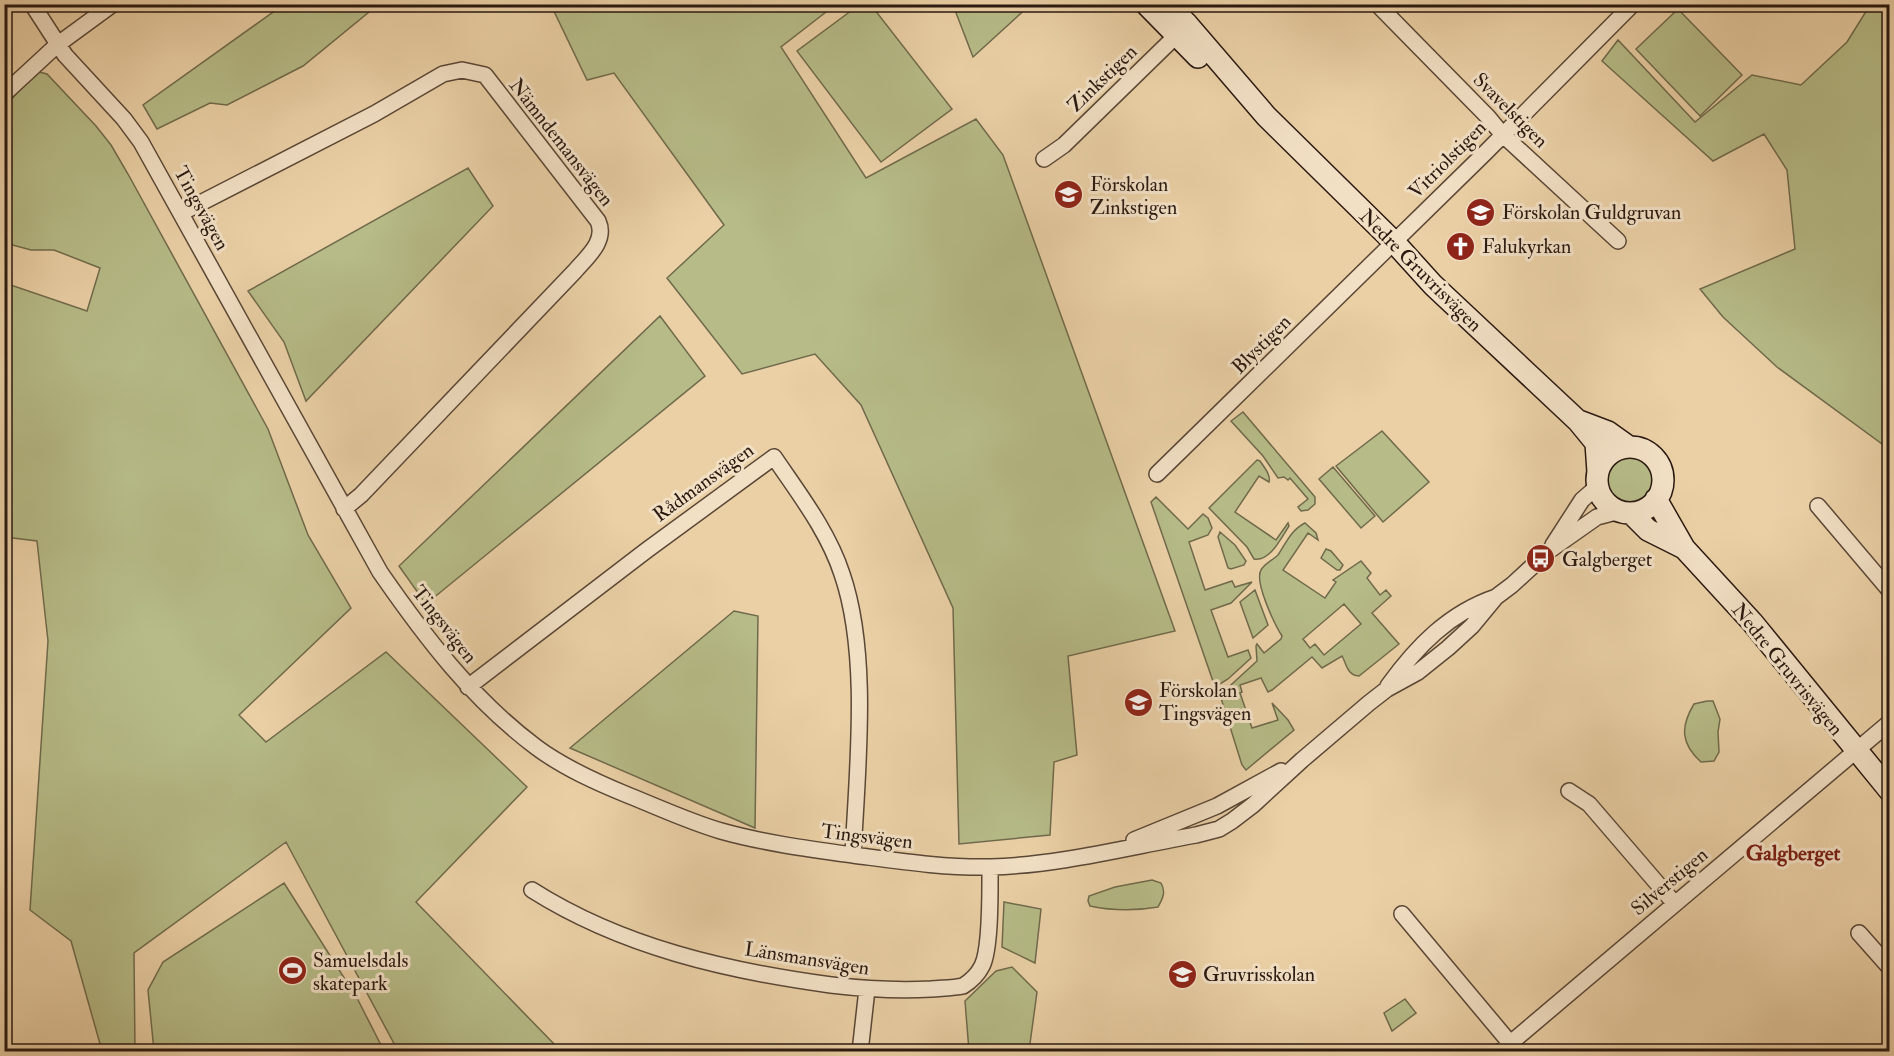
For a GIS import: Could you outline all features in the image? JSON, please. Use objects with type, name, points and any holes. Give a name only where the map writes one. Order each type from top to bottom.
[{"type":"street","name":"Tingsvägen","points":[[32,4],[64,55],[124,118],[141,142],[385,580],[468,687],[538,749],[595,781],[683,818],[721,831],[817,851],[941,866],[990,867],[1041,863],[1219,829],[1253,805],[1302,760],[1387,689],[1418,672],[1448,648],[1478,620],[1496,597],[1550,550],[1597,517],[1625,512]]},
{"type":"street","points":[[4,94],[57,45],[113,4]]},
{"type":"street","name":"Nedre Gruvrisvägen","points":[[1146,4],[1182,30],[1394,242],[1433,285],[1578,421],[1596,443],[1598,479]]},
{"type":"street","name":"Nedre Gruvrisvägen","points":[[1167,4],[1182,30]]},
{"type":"street","name":"Svavelstigen","points":[[1377,4],[1502,134],[1618,241]]},
{"type":"street","name":"Vitriolstigen","points":[[1394,242],[1633,4]]},
{"type":"street","name":"Zinkstigen","points":[[1044,159],[1064,144],[1182,30]]},
{"type":"street","name":"Nämndemansvägen","points":[[181,213],[374,114],[443,74],[462,70],[485,75],[598,221],[601,232],[597,245],[575,271],[361,495],[344,509]]},
{"type":"street","name":"Blystigen","points":[[1157,474],[1394,242]]},
{"type":"street","name":"Nedre Gruvrisvägen","points":[[1578,421],[1608,432],[1629,447]]},
{"type":"street","points":[[1629,447],[1642,450],[1657,462],[1662,481],[1656,499],[1648,507],[1625,512],[1614,509],[1603,499],[1598,479],[1606,458],[1612,452],[1629,447]]},
{"type":"street","name":"Rådmansvägen","points":[[468,687],[647,550],[774,457],[829,542],[843,575],[852,615],[859,706],[853,855]]},
{"type":"street","name":"Tingsvägen","points":[[1550,550],[1598,479]]},
{"type":"street","name":"Nedre Gruvrisvägen","points":[[1656,499],[1684,548],[1752,622],[1855,751],[1890,791]]},
{"type":"street","points":[[1818,506],[1890,591]]},
{"type":"street","name":"Nedre Gruvrisvägen","points":[[1625,512],[1648,530],[1684,548]]},
{"type":"street","name":"Silverstigen","points":[[1402,914],[1505,1047],[1890,722]]},
{"type":"street","name":"Tingsvägen","points":[[1107,851],[1217,806],[1302,760]]},
{"type":"street","points":[[1569,791],[1589,804],[1675,904]]},
{"type":"street","name":"Länsmansvägen","points":[[532,890],[573,914],[664,950],[750,973],[867,990],[905,990],[958,987],[969,982],[977,974],[985,960],[990,867]]},
{"type":"street","points":[[1860,933],[1890,968]]},
{"type":"street","points":[[860,1052],[867,990]]},
{"type":"green space","points":[[283,5],[417,5],[374,8],[303,66],[227,105],[210,103],[157,129],[143,105]]},
{"type":"green space","points":[[551,5],[835,5],[781,47],[866,178],[976,119],[1003,155],[1175,631],[1068,656],[1077,755],[1054,762],[1050,835],[959,844],[953,608],[861,405],[815,354],[742,374],[667,278],[724,225],[614,73],[587,80]]},
{"type":"green space","points":[[859,5],[871,5],[952,109],[881,162],[797,51]]},
{"type":"green space","points":[[953,5],[1030,5],[973,57]]},
{"type":"green space","points":[[1870,5],[1890,5],[1889,449],[1777,367],[1723,317],[1700,289],[1795,249],[1787,170],[1764,134],[1713,161],[1602,61],[1618,40],[1695,122],[1752,75],[1801,85],[1847,42]]},
{"type":"green space","points":[[1678,9],[1742,75],[1700,116],[1636,49]]},
{"type":"green space","points":[[39,72],[47,74],[96,126],[111,145],[128,174],[268,429],[308,535],[351,608],[239,715],[266,742],[386,652],[527,787],[416,902],[555,1045],[548,1052],[398,1051],[286,842],[134,953],[135,1051],[102,1051],[71,941],[30,910],[48,641],[37,541],[5,537],[5,283],[87,311],[100,268],[54,250],[31,250],[5,243],[5,107]]},
{"type":"green space","points":[[468,168],[493,206],[306,401],[284,342],[248,291]]},
{"type":"green space","points":[[660,316],[705,376],[426,604],[399,566]]},
{"type":"green space","points":[[1243,412],[1315,497],[1315,504],[1308,510],[1301,511],[1298,507],[1308,499],[1290,478],[1288,480],[1284,477],[1278,478],[1263,456],[1231,421]]},
{"type":"green space","points":[[1382,431],[1429,482],[1383,522],[1336,466]]},
{"type":"green space","points":[[1629,456],[1646,463],[1653,480],[1646,497],[1629,504],[1612,497],[1605,480],[1612,463]]},
{"type":"green space","points":[[1257,460],[1267,471],[1269,482],[1259,476],[1235,512],[1276,540],[1288,523],[1289,526],[1270,553],[1260,559],[1254,559],[1247,547],[1209,508]]},
{"type":"green space","points":[[1333,467],[1375,516],[1361,528],[1319,479]]},
{"type":"green space","points":[[1156,497],[1188,529],[1203,514],[1208,518],[1212,528],[1208,535],[1189,542],[1205,590],[1232,581],[1235,587],[1252,582],[1231,603],[1211,610],[1228,657],[1248,650],[1251,658],[1228,679],[1215,687],[1151,502]]},
{"type":"green space","points":[[1305,523],[1316,533],[1318,540],[1308,533],[1283,570],[1325,598],[1336,582],[1333,580],[1361,561],[1371,573],[1367,578],[1380,595],[1386,590],[1391,596],[1372,613],[1399,644],[1359,676],[1350,672],[1342,656],[1322,668],[1312,657],[1268,692],[1261,678],[1240,685],[1242,692],[1240,693],[1252,728],[1278,720],[1272,703],[1294,730],[1246,770],[1242,765],[1220,695],[1257,661],[1257,644],[1264,653],[1281,639],[1282,636],[1270,613],[1260,584],[1261,570],[1278,555],[1296,529]],"holes":[[[1344,604],[1361,624],[1324,655],[1315,644],[1310,648],[1303,639]]]},
{"type":"green space","points":[[1220,532],[1235,545],[1246,561],[1244,565],[1228,568],[1218,537]]},
{"type":"green space","points":[[1326,549],[1331,551],[1343,565],[1340,570],[1321,558]]},
{"type":"green space","points":[[1255,590],[1268,625],[1253,638],[1240,602]]},
{"type":"green space","points":[[734,611],[758,616],[755,828],[570,748]]},
{"type":"green space","points":[[1713,701],[1720,719],[1719,752],[1714,761],[1701,762],[1686,742],[1685,728],[1689,712],[1694,704]]},
{"type":"green space","points":[[1152,880],[1161,883],[1164,892],[1158,907],[1116,910],[1090,906],[1088,901],[1089,896],[1115,887]]},
{"type":"green space","points":[[284,883],[357,998],[384,1051],[154,1051],[148,990],[163,962]]},
{"type":"green space","points":[[1004,902],[1041,909],[1035,963],[1002,947]]},
{"type":"green space","points":[[1012,967],[1037,992],[1029,1051],[969,1051],[965,1001],[996,971]]},
{"type":"green space","points":[[1405,999],[1416,1013],[1392,1031],[1384,1013]]},
{"type":"place","name":"Förskolan Zinkstigen","points":[[1069,195]]},
{"type":"place","name":"Förskolan Guldgruvan","points":[[1481,212]]},
{"type":"place","name":"Falukyrkan","points":[[1461,246]]},
{"type":"place","name":"Galgberget","points":[[1541,559]]},
{"type":"place","name":"Förskolan Tingsvägen","points":[[1138,702]]},
{"type":"place","name":"Samuelsdals skatepark","points":[[292,971]]},
{"type":"place","name":"Gruvrisskolan","points":[[1182,974]]},
{"type":"district","name":"Galgberget","points":[[1793,853]]}]
